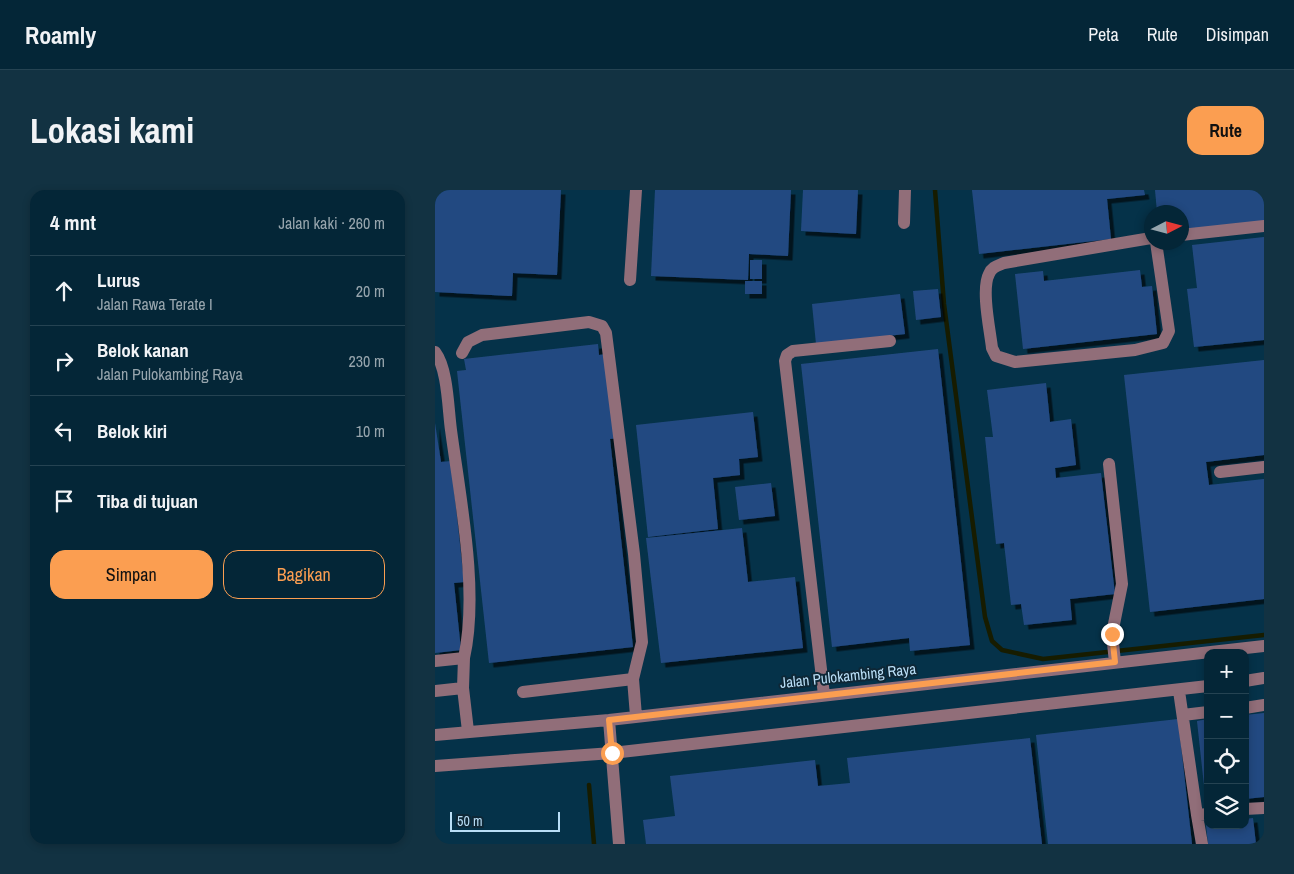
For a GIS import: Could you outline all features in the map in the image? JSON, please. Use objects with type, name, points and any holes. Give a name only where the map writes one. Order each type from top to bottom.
[{"type":"street","points":[[631,280],[636,190]]},
{"type":"street","points":[[905,190],[905,223]]},
{"type":"street","points":[[1189,234],[1264,226]]},
{"type":"street","points":[[1144,239],[1004,263],[992,268],[987,276],[986,288],[992,348],[996,356],[1015,362],[1135,350],[1163,343],[1169,331],[1157,250]]},
{"type":"street","points":[[462,353],[468,342],[482,336],[514,331],[589,322],[602,326],[606,333],[634,554],[642,642],[633,679],[637,716]]},
{"type":"street","points":[[824,695],[785,361],[787,355],[793,351],[889,341]]},
{"type":"street","points":[[435,352],[444,377],[465,536],[468,640],[464,658],[463,688],[468,731]]},
{"type":"street","points":[[1109,464],[1122,584],[1112,634],[1114,654]]},
{"type":"street","points":[[1220,472],[1264,467]]},
{"type":"street","name":"Jalan Pulokambing Raya","points":[[435,735],[609,720],[824,695],[1114,654],[1264,646]]},
{"type":"street","points":[[435,661],[464,658]]},
{"type":"street","points":[[1249,680],[1264,678]]},
{"type":"street","points":[[523,692],[633,679]]},
{"type":"street","points":[[435,766],[612,753],[1179,691],[1204,687]]},
{"type":"street","points":[[435,690],[463,688]]},
{"type":"street","points":[[1179,691],[1202,814],[1202,844]]},
{"type":"street","points":[[1249,707],[1264,705]]},
{"type":"street","points":[[1183,715],[1204,712]]},
{"type":"street","points":[[609,720],[619,844]]},
{"type":"street","points":[[1249,809],[1264,808]]},
{"type":"building","points":[[435,190],[561,190],[557,275],[513,273],[512,296],[435,292]]},
{"type":"building","points":[[655,190],[791,190],[788,256],[749,254],[748,280],[651,276]]},
{"type":"building","points":[[803,190],[858,190],[856,234],[801,231]]},
{"type":"building","points":[[972,190],[1144,190],[1145,195],[1107,199],[1111,239],[979,254]]},
{"type":"building","points":[[1155,190],[1264,190],[1264,223],[1189,231],[1189,205],[1156,205]]},
{"type":"building","points":[[1264,237],[1264,340],[1194,347],[1187,289],[1197,288],[1192,245]]},
{"type":"building","points":[[750,260],[762,260],[762,279],[750,279]]},
{"type":"building","points":[[1140,270],[1142,287],[1152,286],[1157,334],[1023,349],[1015,274],[1043,271],[1044,281]]},
{"type":"building","points":[[745,281],[762,281],[762,294],[745,294]]},
{"type":"building","points":[[938,289],[941,317],[916,320],[913,291]]},
{"type":"building","points":[[900,294],[905,334],[816,344],[812,304]]},
{"type":"building","points":[[598,344],[599,355],[608,354],[618,438],[610,439],[633,647],[489,663],[457,371],[466,370],[464,359]]},
{"type":"building","points":[[938,349],[970,645],[910,651],[909,638],[832,647],[801,364]]},
{"type":"building","points":[[1264,360],[1264,455],[1206,462],[1209,485],[1264,479],[1264,599],[1150,612],[1124,375]]},
{"type":"building","points":[[1046,383],[1050,422],[1071,419],[1076,465],[1055,468],[1056,478],[1101,473],[1115,594],[1070,599],[1072,620],[1024,625],[1021,604],[1011,605],[1004,543],[996,544],[985,437],[993,437],[987,390]]},
{"type":"building","points":[[753,412],[758,457],[739,459],[740,475],[713,478],[718,529],[648,537],[636,425]]},
{"type":"building","points":[[435,423],[441,462],[451,461],[464,582],[454,583],[461,650],[435,653]]},
{"type":"building","points":[[771,483],[775,516],[739,520],[735,487]]},
{"type":"building","points":[[742,528],[748,582],[795,577],[803,648],[661,663],[646,538]]},
{"type":"building","points":[[1264,713],[1264,797],[1249,799],[1249,739],[1249,715]]},
{"type":"building","points":[[1178,719],[1192,844],[1048,844],[1036,735]]},
{"type":"building","points":[[1204,720],[1204,786],[1197,721]]},
{"type":"building","points":[[1030,738],[1042,844],[646,844],[643,820],[675,816],[670,776],[815,760],[818,786],[850,783],[847,758]]},
{"type":"building","points":[[1249,818],[1253,818],[1256,844],[1208,844],[1206,829],[1249,829]]},
{"type":"waterway","points":[[935,190],[944,304],[985,617],[992,641],[1002,650],[1043,659],[1264,635]]},
{"type":"waterway","points":[[589,785],[594,844]]},
{"type":"route","points":[[612,753],[609,720],[1115,662],[1112,634]]}]
